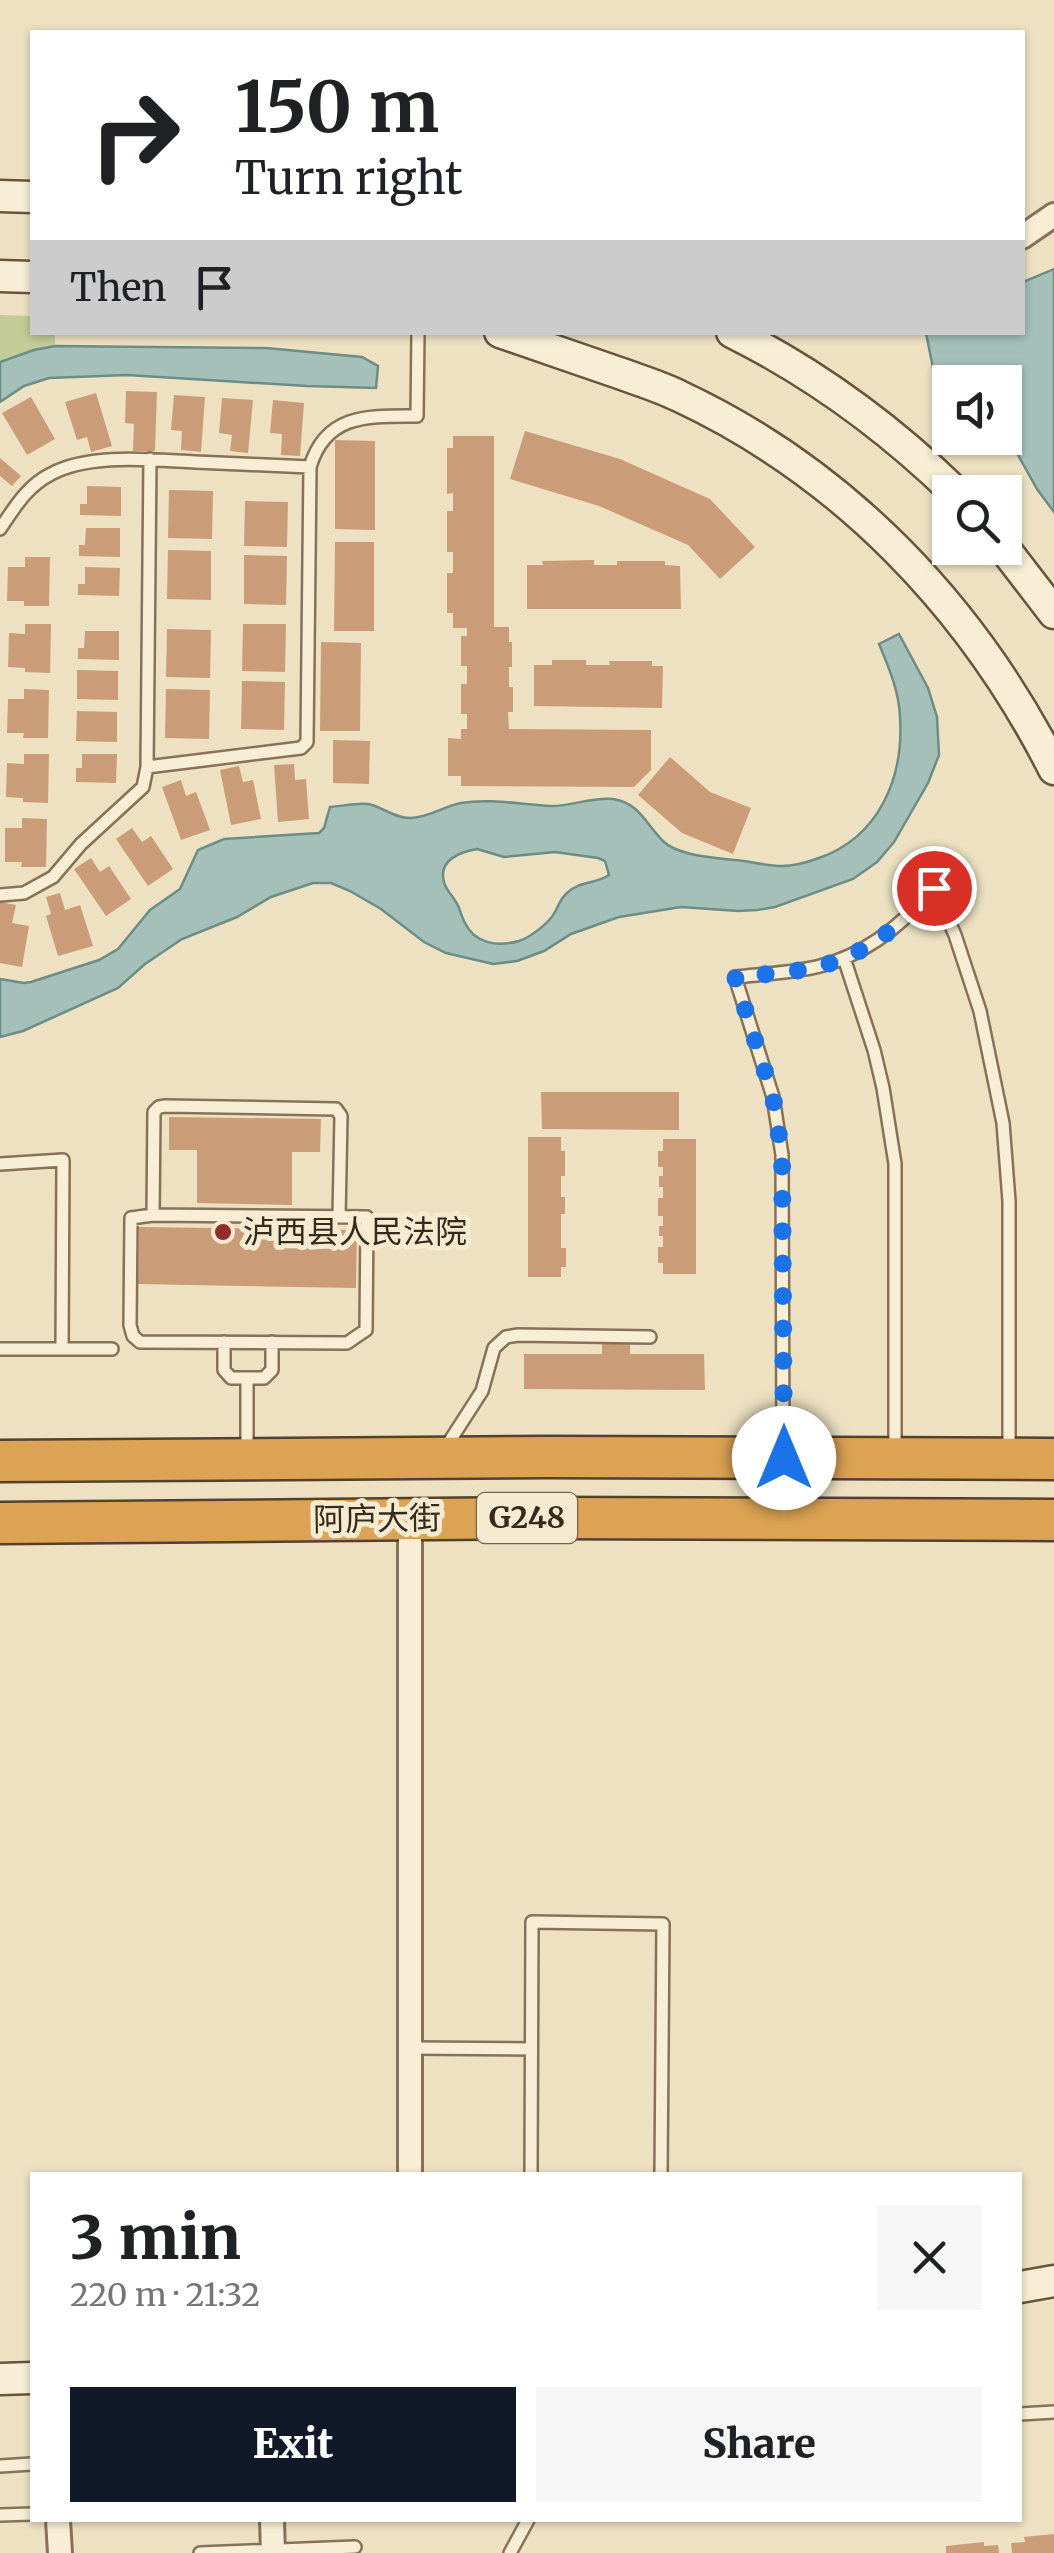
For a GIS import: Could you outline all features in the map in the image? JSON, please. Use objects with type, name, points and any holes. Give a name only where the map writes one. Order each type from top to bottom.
[{"type":"highway","name":"阿庐大街","points":[[0,1462],[1054,1459]]},
{"type":"highway","name":"阿庐大街","points":[[0,1523],[1054,1520]]},
{"type":"main road","points":[[0,196],[30,197]]},
{"type":"main road","points":[[0,276],[30,277]]},
{"type":"main road","points":[[509,335],[674,393],[753,435],[828,486],[896,547],[958,617],[1015,699],[1054,769]]},
{"type":"main road","points":[[737,335],[836,394],[936,475]]},
{"type":"main road","points":[[1017,565],[1054,613]]},
{"type":"main road","points":[[1022,2288],[1054,2282]]},
{"type":"main road","points":[[1022,2303],[1054,2297]]},
{"type":"main road","points":[[0,2364],[30,2363]]},
{"type":"main road","points":[[0,2380],[30,2378]]},
{"type":"street","points":[[1025,235],[1054,216]]},
{"type":"street","points":[[410,1519],[410,2172]]},
{"type":"street","points":[[58,2522],[60,2553]]},
{"type":"street","points":[[272,2522],[273,2552]]},
{"type":"lane","points":[[147,768],[302,748],[308,742],[310,467],[324,436],[344,424],[376,416],[417,416],[418,335]]},
{"type":"lane","points":[[0,530],[22,496],[49,474],[78,464],[150,460],[310,467]]},
{"type":"lane","points":[[0,895],[24,893],[53,877],[81,844],[142,786],[147,768],[150,460]]},
{"type":"lane","points":[[784,1458],[782,1155],[773,1097],[735,977],[803,970],[844,958],[890,931],[934,888],[955,935],[980,1012],[1003,1123],[1009,1201],[1009,1458]]},
{"type":"lane","points":[[844,958],[874,1050],[895,1164],[895,1458]]},
{"type":"lane","points":[[153,1215],[154,1112],[165,1106],[336,1109],[341,1116],[339,1217]]},
{"type":"lane","points":[[0,1164],[63,1160],[62,1349]]},
{"type":"lane","points":[[153,1215],[367,1218],[366,1330],[347,1342],[140,1342],[130,1326],[131,1218],[153,1215]]},
{"type":"lane","points":[[438,1458],[475,1405],[494,1348],[506,1338],[650,1337]]},
{"type":"lane","points":[[224,1342],[224,1370],[231,1378],[264,1378],[272,1370],[272,1342]]},
{"type":"lane","points":[[0,1349],[112,1349]]},
{"type":"lane","points":[[247,1378],[247,1459]]},
{"type":"lane","points":[[531,2172],[532,1922],[662,1924],[661,2172]]},
{"type":"lane","points":[[410,2048],[532,2049]]},
{"type":"lane","points":[[1022,2414],[1054,2412]]},
{"type":"lane","points":[[0,2466],[30,2464]]},
{"type":"lane","points":[[0,2515],[30,2514]]},
{"type":"lane","points":[[510,2553],[527,2522]]},
{"type":"lane","points":[[200,2553],[356,2547]]},
{"type":"green space","points":[[0,315],[30,316],[30,335],[55,335],[55,346],[0,362]]},
{"type":"water","points":[[1054,269],[1054,512],[1018,455],[1022,455],[1022,365],[932,365],[926,335],[1025,335],[1025,281]]},
{"type":"water","points":[[55,346],[266,348],[362,357],[378,366],[376,388],[127,375],[49,378],[24,386],[0,402],[0,362]]},
{"type":"water","points":[[899,634],[928,688],[937,717],[939,755],[928,783],[894,842],[877,862],[853,879],[757,910],[681,907],[619,917],[571,934],[544,951],[517,961],[493,964],[446,953],[350,891],[331,883],[313,883],[271,897],[237,917],[182,939],[118,988],[23,1031],[0,1037],[0,979],[31,982],[99,960],[118,949],[150,910],[180,889],[198,850],[224,839],[319,833],[330,807],[368,804],[410,818],[472,802],[552,806],[613,799],[630,805],[677,850],[777,866],[819,858],[858,836],[884,802],[892,783],[900,740],[899,707],[879,644]],"holes":[[[470,850],[504,857],[555,852],[598,858],[605,861],[609,875],[572,889],[549,921],[529,936],[511,943],[495,943],[481,940],[469,930],[446,888],[443,874],[452,858]]]},
{"type":"building","points":[[126,391],[157,392],[155,451],[133,451],[134,424],[125,423]]},
{"type":"building","points":[[96,393],[112,446],[91,452],[87,437],[77,440],[65,402]]},
{"type":"building","points":[[174,395],[205,397],[201,452],[181,450],[182,431],[171,430]]},
{"type":"building","points":[[31,397],[55,439],[27,455],[2,413]]},
{"type":"building","points":[[222,398],[253,400],[248,453],[230,451],[232,435],[219,433]]},
{"type":"building","points":[[273,400],[304,403],[300,456],[281,455],[282,434],[270,433]]},
{"type":"building","points":[[525,431],[620,459],[710,499],[755,547],[720,579],[688,545],[599,506],[510,479]]},
{"type":"building","points":[[453,436],[494,436],[494,627],[509,627],[512,642],[509,687],[513,687],[513,712],[508,712],[509,729],[651,730],[651,770],[634,787],[461,786],[461,776],[448,776],[448,738],[461,739],[461,729],[467,729],[467,714],[461,714],[461,684],[467,684],[467,666],[461,666],[461,636],[467,636],[467,628],[453,628],[453,613],[447,613],[447,573],[453,573],[453,552],[447,552],[447,511],[453,511],[453,493],[447,494],[447,448],[453,448]]},
{"type":"building","points":[[335,440],[375,441],[375,530],[335,529]]},
{"type":"building","points":[[0,458],[21,476],[12,486],[0,476]]},
{"type":"building","points":[[87,486],[121,487],[121,516],[80,515],[80,504],[87,504]]},
{"type":"building","points":[[169,490],[213,491],[212,539],[168,538]]},
{"type":"building","points":[[245,501],[288,502],[287,547],[244,546]]},
{"type":"building","points":[[86,528],[120,528],[120,557],[79,556],[79,545],[85,545]]},
{"type":"building","points":[[335,542],[374,542],[374,631],[334,631]]},
{"type":"building","points":[[168,550],[211,551],[211,600],[167,599]]},
{"type":"building","points":[[244,555],[287,556],[286,605],[244,604]]},
{"type":"building","points":[[25,557],[50,557],[49,606],[7,601],[8,567],[25,567]]},
{"type":"building","points":[[594,560],[594,565],[665,561],[665,565],[680,566],[681,609],[527,609],[527,565]]},
{"type":"building","points":[[85,567],[120,568],[119,596],[78,595],[78,584],[85,584]]},
{"type":"building","points":[[25,624],[51,624],[50,673],[8,667],[9,633],[25,634]]},
{"type":"building","points":[[243,624],[286,624],[285,672],[242,671]]},
{"type":"building","points":[[167,629],[211,630],[210,678],[166,677]]},
{"type":"building","points":[[85,631],[119,631],[119,660],[78,659],[78,648],[84,648]]},
{"type":"building","points":[[321,642],[361,643],[360,731],[320,731]]},
{"type":"building","points":[[552,660],[586,660],[586,665],[652,661],[652,666],[663,666],[662,708],[534,706],[534,665],[552,665]]},
{"type":"building","points":[[77,670],[118,671],[118,700],[77,699]]},
{"type":"building","points":[[242,681],[285,682],[284,730],[241,729]]},
{"type":"building","points":[[24,689],[49,690],[48,738],[23,738],[24,733],[7,733],[8,699],[24,699]]},
{"type":"building","points":[[166,689],[210,690],[209,739],[165,738]]},
{"type":"building","points":[[77,711],[117,712],[117,742],[76,741]]},
{"type":"building","points":[[333,740],[370,741],[369,784],[333,783]]},
{"type":"building","points":[[24,754],[49,754],[48,803],[6,797],[7,763],[24,764]]},
{"type":"building","points":[[82,754],[117,754],[116,783],[76,782]]},
{"type":"building","points":[[670,757],[710,792],[751,808],[733,854],[682,833],[638,795]]},
{"type":"building","points":[[294,764],[295,780],[306,779],[309,819],[278,822],[274,765]]},
{"type":"building","points":[[239,766],[243,782],[253,780],[261,819],[231,825],[220,770]]},
{"type":"building","points":[[181,780],[186,796],[196,792],[210,830],[181,840],[162,787]]},
{"type":"building","points":[[22,818],[47,819],[46,867],[21,867],[22,862],[5,862],[5,828],[22,828]]},
{"type":"building","points":[[132,828],[142,842],[151,836],[173,869],[148,886],[116,839]]},
{"type":"building","points":[[91,858],[100,872],[109,866],[131,899],[106,916],[74,869]]},
{"type":"building","points":[[60,893],[65,910],[80,905],[93,946],[58,956],[46,916],[51,914],[46,897]]},
{"type":"building","points":[[0,902],[16,905],[12,923],[29,926],[22,967],[0,963]]},
{"type":"building","points":[[541,1092],[679,1092],[679,1130],[542,1129]]},
{"type":"building","points":[[169,1117],[321,1119],[320,1152],[292,1152],[292,1205],[197,1203],[197,1150],[169,1150]]},
{"type":"building","points":[[528,1137],[561,1137],[561,1151],[565,1151],[561,1248],[566,1248],[566,1267],[561,1267],[561,1277],[528,1277]]},
{"type":"building","points":[[663,1139],[696,1139],[696,1274],[663,1274],[663,1263],[658,1263],[658,1247],[663,1247],[659,1226],[663,1226],[663,1216],[658,1216],[658,1198],[663,1198],[659,1176],[663,1176],[663,1167],[658,1167],[658,1151],[663,1151]]},
{"type":"building","points":[[139,1227],[357,1230],[356,1288],[138,1284]]},
{"type":"building","points":[[602,1344],[630,1344],[630,1354],[704,1354],[705,1390],[524,1389],[524,1354],[602,1354]]},
{"type":"building","points":[[1054,2534],[1054,2553],[1012,2553],[1011,2543],[1025,2542],[1024,2537]]},
{"type":"building","points":[[984,2542],[984,2546],[998,2545],[999,2553],[946,2553],[946,2546]]},
{"type":"place","name":"泸西县人民法院","points":[[223,1232]]},
{"type":"route","points":[[784,1458],[782,1155],[773,1097],[735,977],[803,970],[854,954],[906,918],[934,888]]}]
